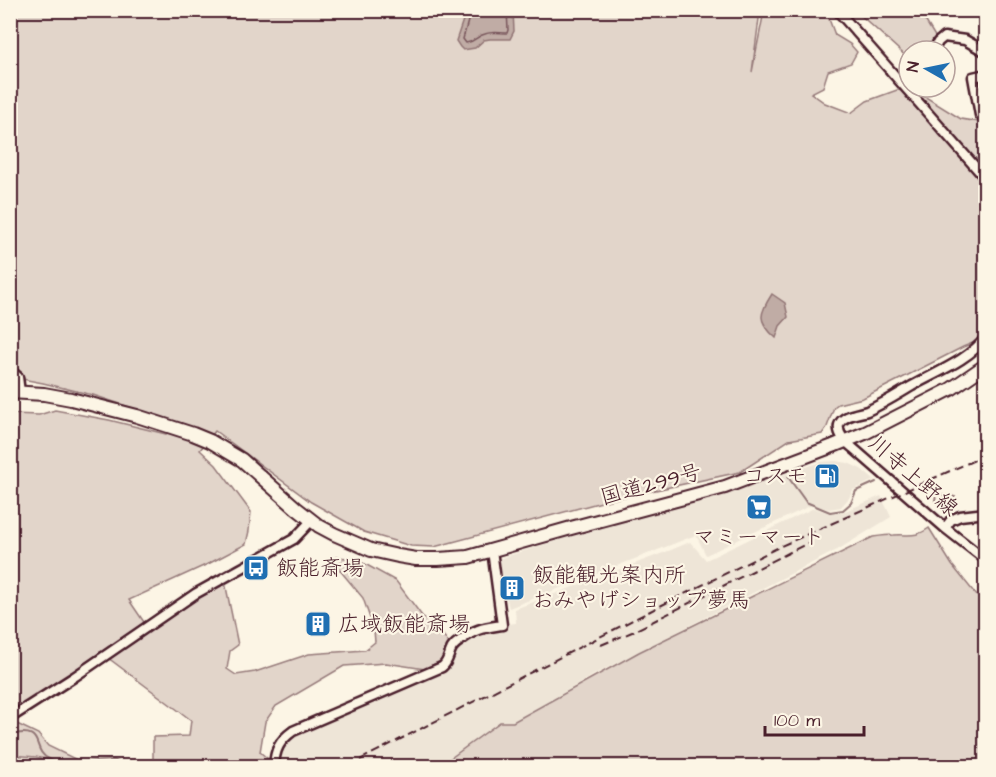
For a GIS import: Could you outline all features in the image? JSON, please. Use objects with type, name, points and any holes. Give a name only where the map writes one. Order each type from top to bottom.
[{"type":"highway","name":"国道299号","points":[[15,392],[44,394],[106,407],[210,441],[254,469],[319,526],[350,542],[371,550],[416,559],[454,559],[725,487],[846,441],[941,394],[986,365]]},
{"type":"street","points":[[837,10],[986,179]]},
{"type":"street","points":[[942,39],[944,37],[965,40],[986,52]]},
{"type":"street","points":[[981,115],[973,77],[986,74]]},
{"type":"street","points":[[846,441],[838,428],[843,419],[874,408],[956,362],[986,337]]},
{"type":"street","points":[[10,370],[18,377],[15,392]]},
{"type":"street","name":"川寺上野線","points":[[846,441],[945,528],[986,560]]},
{"type":"street","points":[[945,528],[951,520],[960,516],[986,513]]},
{"type":"street","points":[[10,718],[195,594],[294,539],[312,520]]},
{"type":"street","points":[[274,766],[276,750],[281,741],[293,731],[442,667],[448,661],[454,645],[473,631],[502,625],[492,550]]},
{"type":"shaded area","points":[[11,11],[760,11],[752,72],[764,11],[826,11],[835,35],[850,44],[857,52],[851,63],[828,71],[823,87],[811,93],[825,103],[851,113],[867,101],[897,90],[897,99],[929,99],[961,119],[985,123],[985,338],[863,398],[838,404],[834,407],[822,434],[789,440],[740,472],[609,500],[434,547],[411,546],[364,532],[311,502],[215,431],[200,450],[216,465],[251,512],[246,544],[129,600],[148,628],[225,582],[238,645],[230,651],[227,669],[236,675],[255,672],[309,654],[365,650],[375,642],[374,630],[363,598],[333,562],[336,557],[348,558],[365,564],[396,581],[422,616],[436,626],[449,643],[444,659],[425,669],[386,663],[344,666],[276,706],[265,722],[260,752],[267,758],[266,766],[153,766],[153,737],[189,736],[191,720],[100,652],[74,677],[11,718],[11,414],[39,415],[55,410],[166,434],[169,420],[93,395],[11,377]]},
{"type":"shaded area","points":[[856,11],[926,11],[925,20],[935,39],[897,39],[897,48]]},
{"type":"shaded area","points":[[836,461],[861,469],[874,480],[853,490],[841,507],[829,509],[812,505],[706,555],[696,535],[509,608],[498,559],[571,536],[730,493],[821,462]]},
{"type":"shaded area","points":[[881,496],[891,517],[839,549],[597,673],[513,722],[500,722],[440,766],[274,766],[281,741],[442,667],[451,651],[480,628],[516,623],[515,609],[690,542],[706,560],[814,508],[829,513],[843,512]]},
{"type":"shaded area","points":[[929,528],[952,565],[977,596],[985,600],[986,737],[982,738],[982,748],[985,749],[985,766],[440,766],[500,722],[513,722],[639,652],[873,537],[916,534]]},
{"type":"shaded area","points":[[17,724],[38,734],[48,746],[81,762],[114,760],[127,766],[76,766],[36,757],[11,755],[11,733]]},
{"type":"water","points":[[466,11],[513,11],[514,31],[510,39],[484,40],[475,48],[463,50],[456,41]]},
{"type":"water","points":[[772,294],[785,303],[788,317],[780,326],[776,338],[766,327],[762,317],[764,307]]},
{"type":"waterway","points":[[788,477],[806,502],[830,512],[843,510],[851,503],[856,491],[876,482]]},
{"type":"waterway","points":[[935,501],[936,494],[955,497]]},
{"type":"waterway","points":[[979,499],[986,500]]},
{"type":"waterway","points":[[10,735],[22,733],[34,736],[43,755],[53,761],[87,766]]},
{"type":"railway","points":[[348,766],[781,546],[986,455]]},
{"type":"railway","points":[[601,645],[632,632],[810,542]]},
{"type":"railway","points":[[10,760],[53,766]]},
{"type":"place","name":"コスモ","points":[[827,476]]},
{"type":"place","name":"マミーマート","points":[[759,507]]},
{"type":"place","name":"飯能斎場","points":[[256,568]]},
{"type":"place","name":"飯能観光案内所 おみやげショップ夢馬","points":[[512,588]]},
{"type":"place","name":"広域飯能斎場","points":[[318,624]]}]
